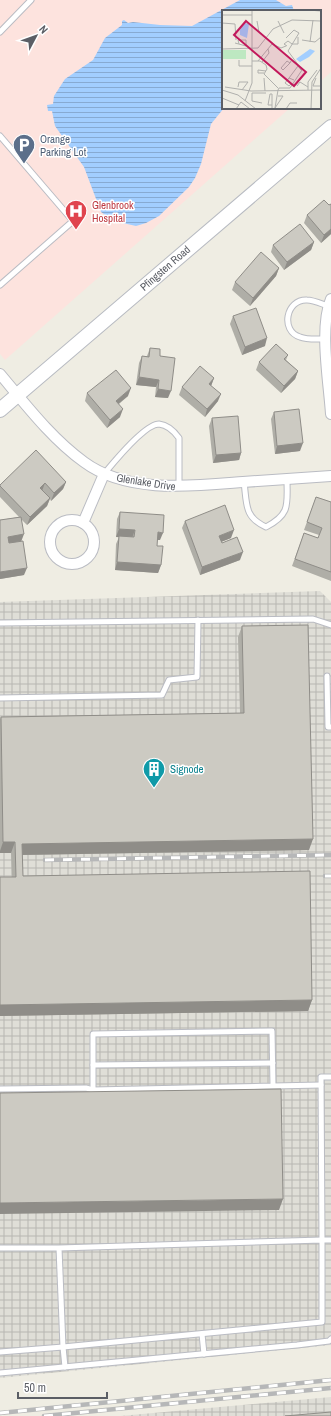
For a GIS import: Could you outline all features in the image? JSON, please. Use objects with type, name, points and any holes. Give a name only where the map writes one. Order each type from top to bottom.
[{"type":"main road","name":"Pfingsten Road","points":[[0,410],[331,127]]},
{"type":"street","points":[[330,302],[325,339],[331,414]]},
{"type":"street","name":"Glenlake Drive","points":[[0,374],[62,444],[84,463],[104,474],[134,482],[179,488],[331,476]]},
{"type":"street","points":[[83,523],[104,474]]},
{"type":"street","points":[[70,520],[83,523],[93,535],[92,550],[89,556],[76,564],[61,561],[52,551],[50,544],[53,531],[57,525],[70,520]]},
{"type":"lane","points":[[0,32],[30,0]]},
{"type":"lane","points":[[0,136],[73,221],[0,286]]},
{"type":"lane","points":[[325,339],[300,338],[292,332],[288,323],[288,312],[297,302],[306,299],[330,302]]},
{"type":"lane","points":[[104,474],[116,459],[151,426],[159,424],[171,428],[179,438],[179,488]]},
{"type":"lane","points":[[244,482],[248,510],[254,522],[266,527],[278,521],[287,508],[288,479]]},
{"type":"lane","points":[[0,623],[313,619],[331,625]]},
{"type":"lane","points":[[3,698],[162,695],[169,680],[197,677],[198,620]]},
{"type":"lane","points":[[327,676],[328,727],[331,727]]},
{"type":"lane","points":[[93,1090],[93,1034],[272,1031],[273,1086]]},
{"type":"lane","points":[[93,1065],[273,1063]]},
{"type":"lane","points":[[0,1352],[322,1322],[321,1077],[331,1077]]},
{"type":"lane","points":[[0,1089],[86,1088],[93,1090],[321,1085]]},
{"type":"lane","points":[[0,1248],[59,1248],[331,1240]]},
{"type":"lane","points":[[59,1248],[65,1367]]},
{"type":"lane","points":[[202,1334],[204,1354]]},
{"type":"lane","points":[[0,1373],[297,1345],[329,1341],[331,1339]]},
{"type":"shaded area","name":"Glenbrook Hospital","points":[[0,0],[331,0],[331,72],[321,81],[321,10],[222,10],[222,109],[289,109],[5,360],[0,354]]},
{"type":"shaded area","points":[[320,591],[331,602],[331,1345],[0,1378],[0,602]]},
{"type":"shaded area","points":[[331,1397],[331,1416],[120,1416]]},
{"type":"water","points":[[240,0],[276,0],[286,6],[292,5],[294,10],[222,10],[223,109],[211,124],[201,164],[195,178],[189,187],[159,216],[146,223],[136,226],[114,221],[101,212],[84,167],[55,126],[52,111],[48,111],[47,105],[53,104],[54,96],[65,79],[93,60],[105,38],[122,25],[122,21],[124,20],[128,23],[133,22],[192,26]]},
{"type":"building","points":[[324,200],[329,205],[331,204],[331,229],[324,235],[307,215]]},
{"type":"building","points":[[300,224],[314,242],[287,262],[273,245]]},
{"type":"building","points":[[261,252],[279,268],[253,298],[235,282]]},
{"type":"building","points":[[256,308],[267,338],[245,347],[233,316]]},
{"type":"building","points":[[276,344],[288,355],[284,359],[298,371],[284,386],[259,362]]},
{"type":"building","points":[[150,348],[160,349],[160,356],[175,358],[171,391],[158,389],[159,380],[139,377],[142,356],[149,357]]},
{"type":"building","points":[[200,366],[214,378],[209,384],[221,394],[207,409],[182,387]]},
{"type":"building","points":[[116,370],[131,388],[116,401],[123,409],[110,420],[87,393]]},
{"type":"building","points":[[299,409],[303,443],[277,446],[274,412]]},
{"type":"building","points":[[238,416],[241,453],[216,455],[212,418]]},
{"type":"building","points":[[36,450],[66,482],[54,493],[45,483],[40,488],[50,498],[30,517],[0,485]]},
{"type":"building","points":[[316,497],[331,502],[331,572],[295,559],[304,533],[318,538],[322,528],[307,522]]},
{"type":"building","points":[[225,505],[234,530],[219,536],[222,543],[237,537],[243,552],[202,567],[185,521]]},
{"type":"building","points":[[120,512],[164,515],[163,533],[158,532],[157,546],[163,546],[161,565],[117,562],[119,536],[134,537],[135,530],[119,529]]},
{"type":"building","points":[[21,517],[24,534],[8,537],[9,543],[23,541],[27,568],[0,572],[0,520]]},
{"type":"building","name":"Signode","points":[[308,625],[313,839],[22,844],[23,876],[310,871],[312,1000],[0,1005],[0,877],[16,877],[15,842],[3,842],[1,717],[244,713],[242,626]]},
{"type":"building","points":[[281,1089],[283,1199],[0,1203],[0,1093]]},
{"type":"building","points":[[331,1412],[331,1416],[285,1416]]},
{"type":"railway","points":[[45,860],[331,855]]},
{"type":"railway","points":[[325,876],[331,876]]},
{"type":"railway","points":[[0,1413],[331,1380]]},
{"type":"railway","points":[[44,1416],[331,1388]]},
{"type":"place","name":"Orange Parking Lot","points":[[24,164]]},
{"type":"place","name":"Glenbrook Hospital","points":[[76,230]]},
{"type":"place","name":"Signode","points":[[154,788]]}]
